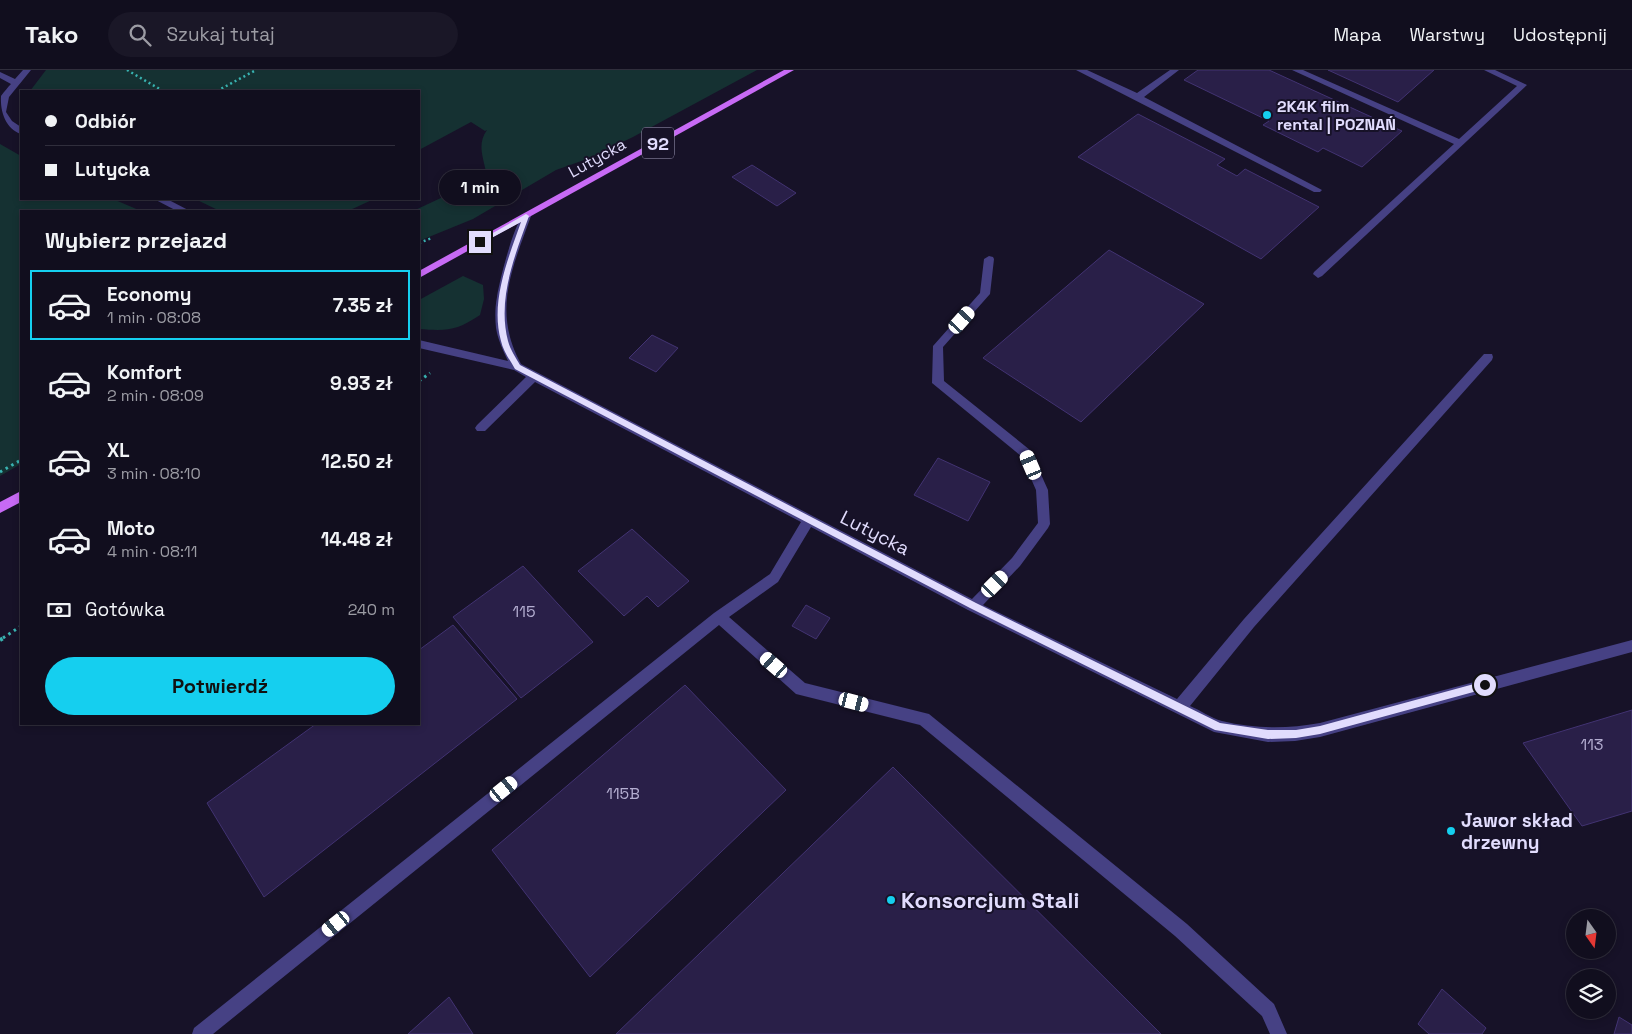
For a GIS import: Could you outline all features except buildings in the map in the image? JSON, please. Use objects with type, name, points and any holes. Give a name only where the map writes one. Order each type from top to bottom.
[{"type":"main road","name":"Lutycka","points":[[420,274],[790,70]]},
{"type":"main road","points":[[0,508],[20,497]]},
{"type":"street","points":[[20,130],[9,123],[2,112],[5,97],[15,82],[27,70]]},
{"type":"street","points":[[1080,70],[1138,97],[1317,190]]},
{"type":"street","points":[[1138,97],[1175,70]]},
{"type":"street","points":[[1296,70],[1460,144]]},
{"type":"street","points":[[1318,274],[1523,85],[1492,71]]},
{"type":"street","points":[[0,75],[15,82]]},
{"type":"street","points":[[161,200],[182,210]]},
{"type":"street","points":[[517,367],[504,342],[501,314],[508,269],[526,216]]},
{"type":"street","points":[[973,606],[1016,562],[1044,524],[1042,490],[1026,453],[938,383],[938,346],[985,294],[989,259]]},
{"type":"street","name":"Lutycka","points":[[420,344],[517,367],[973,606],[1219,727],[1268,735],[1296,734],[1320,730],[1632,646]]},
{"type":"street","points":[[1179,708],[1249,624],[1488,357]]},
{"type":"street","points":[[481,428],[534,376]]},
{"type":"street","points":[[200,1034],[719,617],[774,578],[809,520]]},
{"type":"street","points":[[719,617],[802,690],[924,719],[1181,930],[1268,1010],[1279,1034]]},
{"type":"path","points":[[127,70],[161,90]]},
{"type":"path","points":[[219,90],[256,70]]},
{"type":"path","points":[[0,472],[20,461]]},
{"type":"path","points":[[0,640],[20,627]]},
{"type":"green space","points":[[46,70],[757,70],[633,137],[587,159],[556,170],[473,219],[420,241],[420,210],[415,210],[473,183],[486,172],[481,145],[487,130],[485,131],[471,122],[420,149],[420,90],[31,90]]},
{"type":"green space","points":[[0,144],[20,155],[20,200],[115,200],[139,210],[20,210],[20,465],[0,476]]},
{"type":"green space","points":[[197,200],[372,200],[350,210],[218,210]]},
{"type":"green space","points":[[463,276],[483,285],[484,299],[480,315],[451,329],[420,329],[420,299]]},
{"type":"place","name":"2K4K film rental | POZNAŃ","points":[[1267,115]]},
{"type":"place","name":"Jawor skład drzewny","points":[[1451,831]]},
{"type":"place","name":"Konsorcjum Stali","points":[[891,900]]},
{"type":"route","points":[[480,242],[526,216],[508,269],[501,314],[504,342],[517,367],[973,606],[1219,727],[1268,735],[1296,734],[1320,730],[1485,685]]}]
